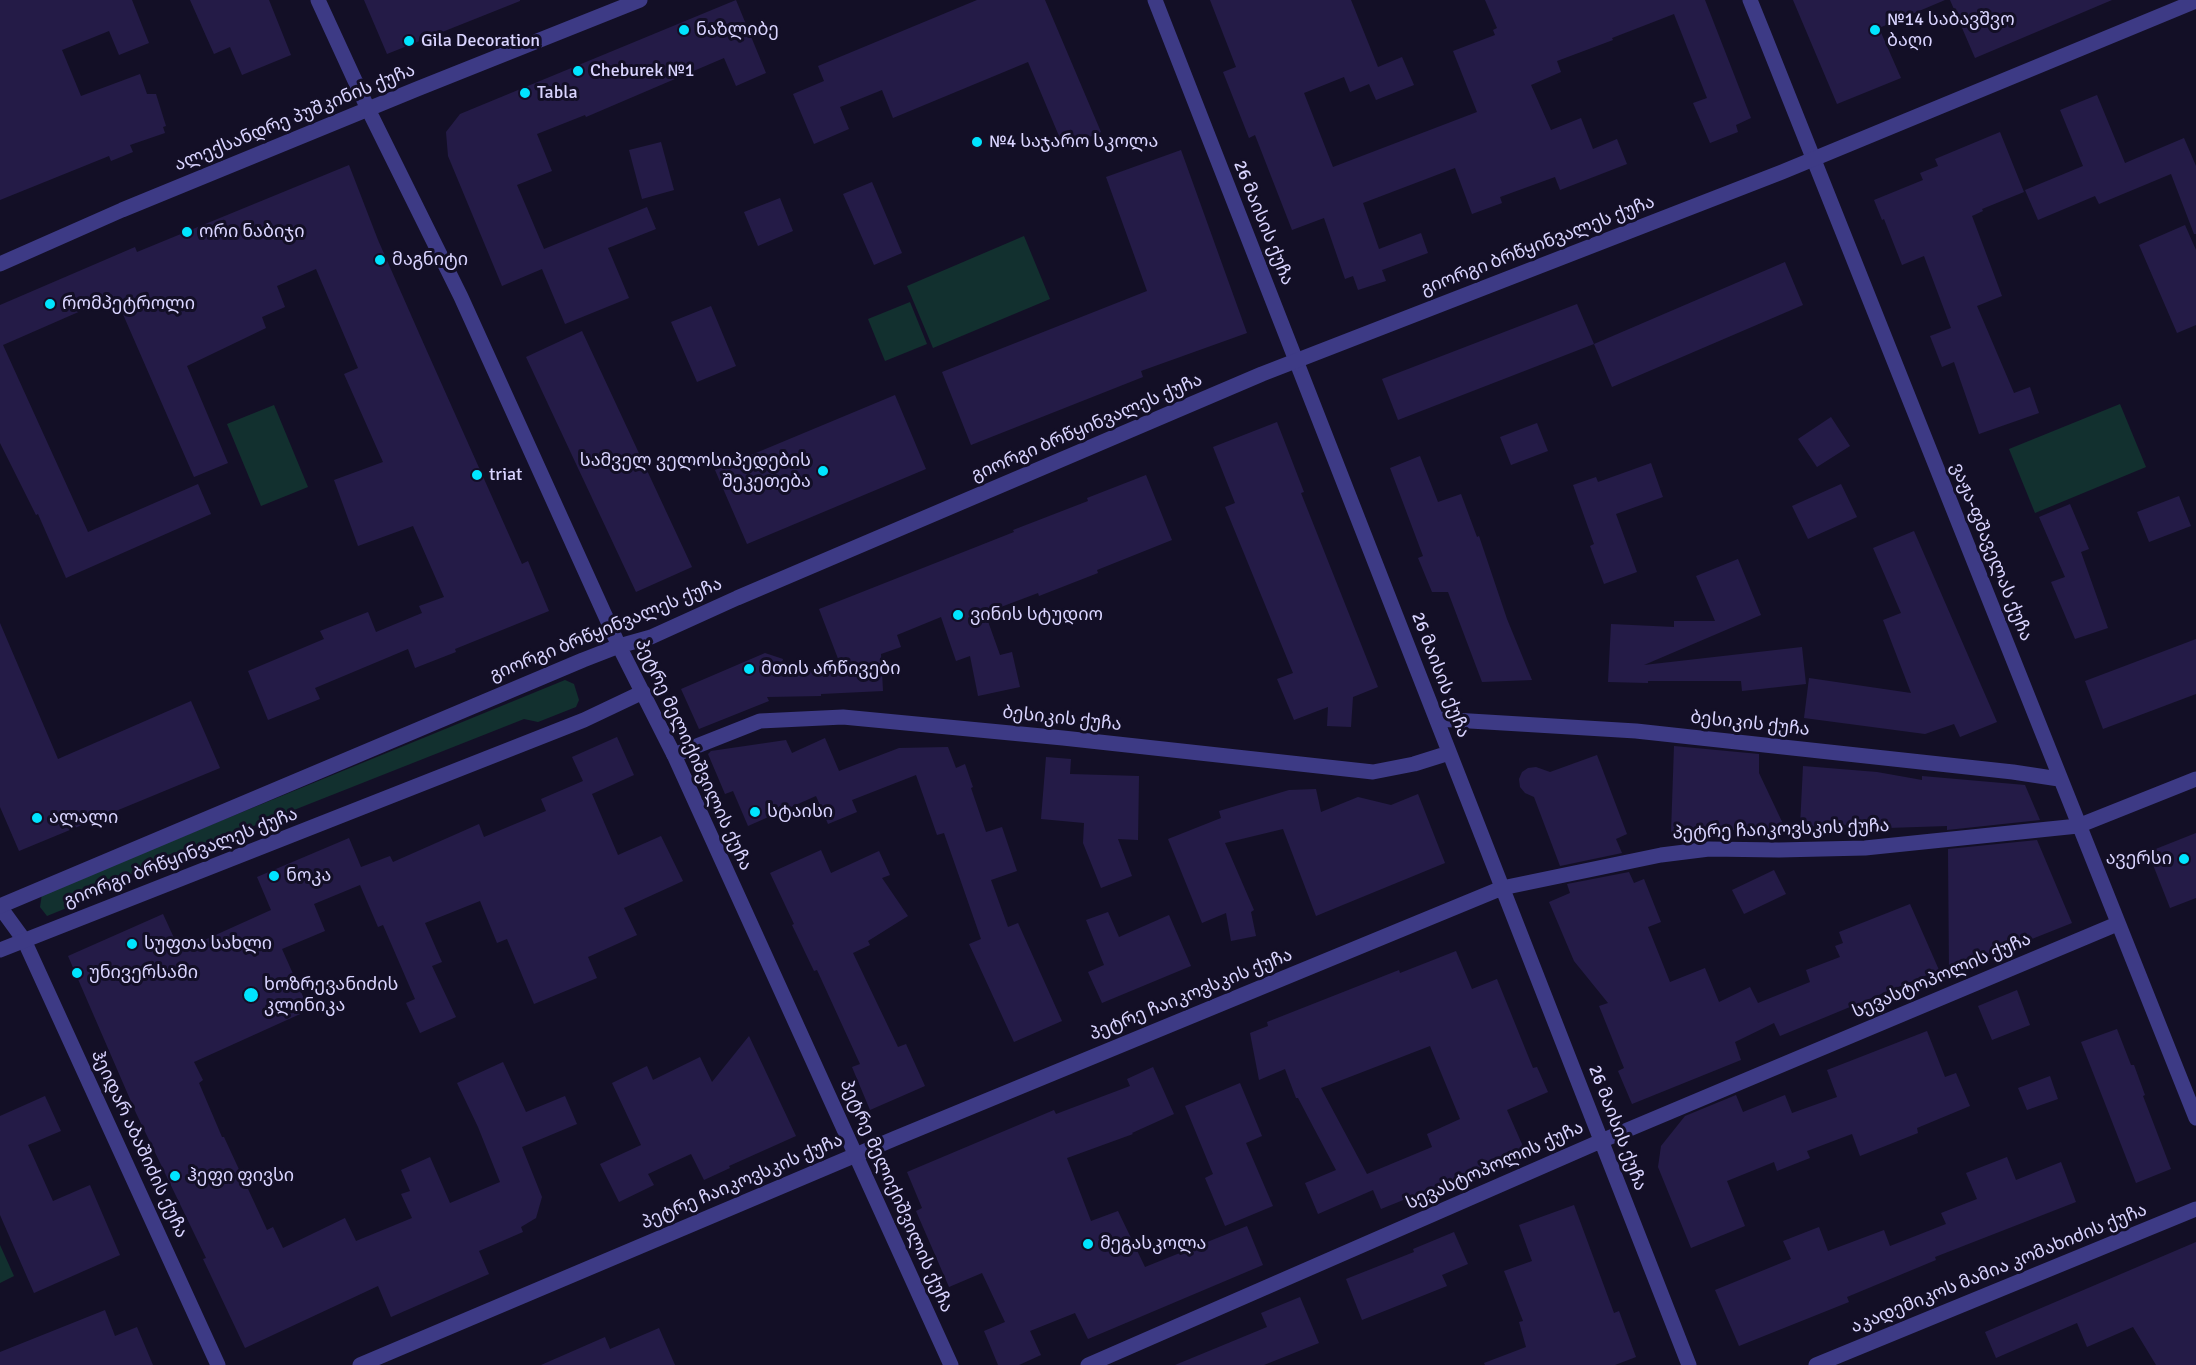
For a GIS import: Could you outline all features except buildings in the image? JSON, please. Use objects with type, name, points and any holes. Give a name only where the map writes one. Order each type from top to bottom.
[{"type":"street","name":"პეტრე მელიქიშვილის ქუჩა","points":[[318,0],[368,109],[461,297],[619,646],[674,755],[951,1365]]},
{"type":"street","name":"ალექსანდრე პუშკინის ქუჩა","points":[[0,264],[122,210],[640,0]]},
{"type":"street","name":"26 მაისის ქუჩა","points":[[1155,0],[1689,1365]]},
{"type":"street","name":"ვაჟა-ფშაველას ქუჩა","points":[[1750,0],[2196,1118]]},
{"type":"street","name":"გიორგი ბრწყინვალეს ქუჩა","points":[[0,906],[619,646],[651,637],[737,598],[1262,374],[1814,159],[2196,1]]},
{"type":"street","name":"გიორგი ბრწყინვალეს ქუჩა","points":[[0,950],[584,720],[643,692]]},
{"type":"street","name":"ბესიკის ქუჩა","points":[[674,755],[760,721],[843,717],[1063,738],[1373,772],[1414,764],[1449,753]]},
{"type":"street","name":"ბესიკის ქუჩა","points":[[1437,719],[1636,731],[2059,779]]},
{"type":"street","points":[[2078,826],[2196,779]]},
{"type":"street","name":"პეტრე ჩაიკოვსკის ქუჩა","points":[[360,1365],[855,1155],[1502,888],[1662,855],[1709,849],[1865,848],[2078,826]]},
{"type":"street","name":"ჰეიდარ აბაშიძის ქუჩა","points":[[0,906],[24,940],[218,1365]]},
{"type":"street","name":"სევასტოპოლის ქუჩა","points":[[1088,1365],[1601,1141],[2117,924]]},
{"type":"street","name":"აკადემიკოს მამია კომახიძის ქუჩა","points":[[1816,1365],[2196,1209]]},
{"type":"green space","points":[[1024,236],[1050,299],[933,348],[907,286]]},
{"type":"green space","points":[[910,302],[927,344],[885,361],[868,319]]},
{"type":"green space","points":[[2120,404],[2146,467],[2035,513],[2009,449]]},
{"type":"green space","points":[[274,405],[308,487],[261,506],[227,424]]},
{"type":"green space","points":[[565,680],[574,684],[579,700],[576,707],[538,722],[524,719],[74,897],[69,907],[47,916],[40,907],[42,894]]},
{"type":"green space","points":[[0,1245],[14,1276],[0,1283]]},
{"type":"place","name":"ნაზლიბე","points":[[684,30]]},
{"type":"place","name":"№14 საბავშვო ბაღი","points":[[1875,30]]},
{"type":"place","name":"Gila Decoration","points":[[409,41]]},
{"type":"place","name":"Cheburek №1","points":[[578,71]]},
{"type":"place","name":"Tabla","points":[[525,93]]},
{"type":"place","name":"№4 საჯარო სკოლა","points":[[977,142]]},
{"type":"place","name":"ორი ნაბიჯი","points":[[187,232]]},
{"type":"place","name":"მაგნიტი","points":[[380,260]]},
{"type":"place","name":"რომპეტროლი","points":[[50,304]]},
{"type":"place","name":"სამველ ველოსიპედების შეკეთება","points":[[823,471]]},
{"type":"place","name":"triat","points":[[477,475]]},
{"type":"place","name":"ვინის სტუდიო","points":[[958,615]]},
{"type":"place","name":"მთის არწივები","points":[[749,669]]},
{"type":"place","name":"სტაისი","points":[[755,812]]},
{"type":"place","name":"ალალი","points":[[37,818]]},
{"type":"place","name":"ავერსი","points":[[2184,859]]},
{"type":"place","name":"ნოკა","points":[[274,876]]},
{"type":"place","name":"სუფთა სახლი","points":[[132,944]]},
{"type":"place","name":"უნივერსამი","points":[[77,973]]},
{"type":"place","name":"ხოზრევანიძის კლინიკა","points":[[251,995]]},
{"type":"place","name":"ჰეფი ფივსი","points":[[175,1176]]},
{"type":"place","name":"მეგასკოლა","points":[[1088,1244]]}]
